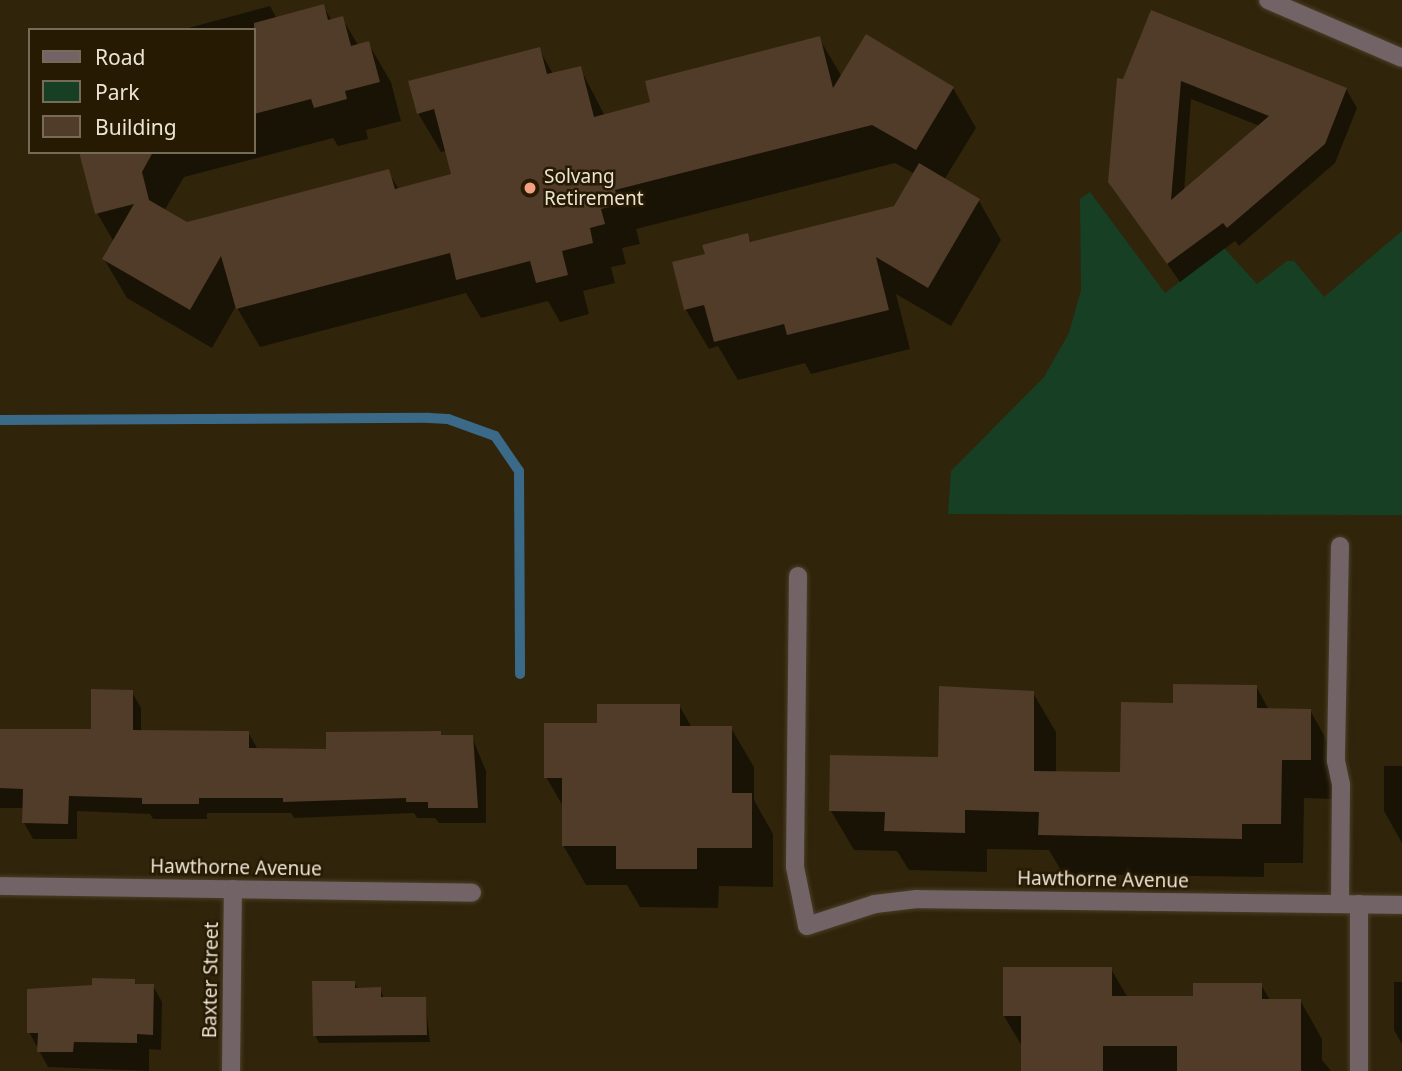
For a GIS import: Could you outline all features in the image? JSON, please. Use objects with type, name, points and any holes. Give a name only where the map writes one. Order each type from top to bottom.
[{"type":"street","points":[[1268,0],[1402,58]]},
{"type":"street","points":[[1340,546],[1336,761],[1341,785],[1340,904]]},
{"type":"street","name":"Hawthorne Avenue","points":[[797,576],[795,867],[807,926],[875,904],[917,899],[1402,905]]},
{"type":"street","name":"Hawthorne Avenue","points":[[0,886],[472,893]]},
{"type":"street","name":"Baxter Street","points":[[231,1071],[233,890]]},
{"type":"street","points":[[1359,904],[1359,1071]]},
{"type":"green space","points":[[1090,192],[1165,293],[1224,248],[1257,284],[1287,261],[1294,261],[1324,297],[1402,231],[1402,515],[948,514],[951,471],[1044,377],[1069,333],[1081,290],[1080,199]]},
{"type":"building","points":[[324,4],[328,20],[343,16],[351,46],[369,41],[380,82],[345,91],[347,99],[314,108],[311,99],[256,113],[254,23]]},
{"type":"building","points":[[1151,10],[1347,88],[1325,144],[1227,228],[1223,223],[1167,264],[1108,182],[1117,78],[1123,79]],"holes":[[[1181,81],[1269,116],[1171,200]]]},
{"type":"building","name":"Solvang Retirement","points":[[866,34],[954,87],[916,150],[872,125],[615,190],[619,205],[601,209],[605,224],[590,228],[593,243],[562,251],[568,275],[536,283],[530,261],[456,280],[450,253],[236,309],[221,256],[190,310],[102,259],[134,204],[95,214],[80,154],[152,154],[142,172],[149,200],[187,222],[389,169],[395,189],[451,174],[434,109],[417,114],[408,81],[540,47],[547,74],[581,66],[594,117],[650,102],[645,81],[820,36],[833,88]]},
{"type":"building","points":[[919,163],[980,199],[928,288],[876,257],[889,310],[787,335],[784,324],[714,342],[704,305],[684,310],[672,262],[705,254],[702,245],[748,233],[750,242],[894,206]]},
{"type":"building","points":[[1173,684],[1257,685],[1257,708],[1311,709],[1311,760],[1282,760],[1281,824],[1242,824],[1242,839],[1038,835],[1039,812],[965,810],[965,833],[884,831],[885,812],[829,811],[830,755],[938,757],[939,686],[1034,691],[1034,771],[1120,772],[1121,702],[1173,703]]},
{"type":"building","points":[[91,689],[133,690],[133,730],[249,731],[249,748],[326,749],[326,732],[441,731],[441,735],[473,735],[478,808],[428,808],[428,802],[406,802],[406,798],[283,802],[283,798],[199,798],[199,804],[142,804],[142,798],[69,796],[68,824],[22,823],[23,789],[0,788],[0,729],[91,729]]},
{"type":"building","points":[[597,704],[680,704],[680,726],[732,726],[732,793],[752,793],[752,848],[697,848],[697,869],[616,869],[616,846],[562,846],[562,778],[544,778],[544,723],[597,723]]},
{"type":"building","points":[[1003,967],[1112,967],[1112,996],[1193,996],[1193,983],[1262,983],[1262,999],[1301,999],[1301,1071],[1177,1071],[1177,1046],[1103,1046],[1103,1071],[1021,1071],[1021,1016],[1003,1016]]},
{"type":"building","points":[[92,978],[135,979],[135,984],[154,984],[153,1035],[137,1034],[137,1043],[74,1042],[73,1052],[37,1052],[38,1033],[27,1033],[27,989],[92,985]]},
{"type":"building","points":[[312,981],[355,981],[355,988],[381,987],[381,997],[426,997],[427,1035],[313,1036]]},
{"type":"waterway","points":[[0,420],[429,418],[448,419],[495,436],[519,471],[520,674]]},
{"type":"place","name":"Solvang Retirement","points":[[530,188]]}]
